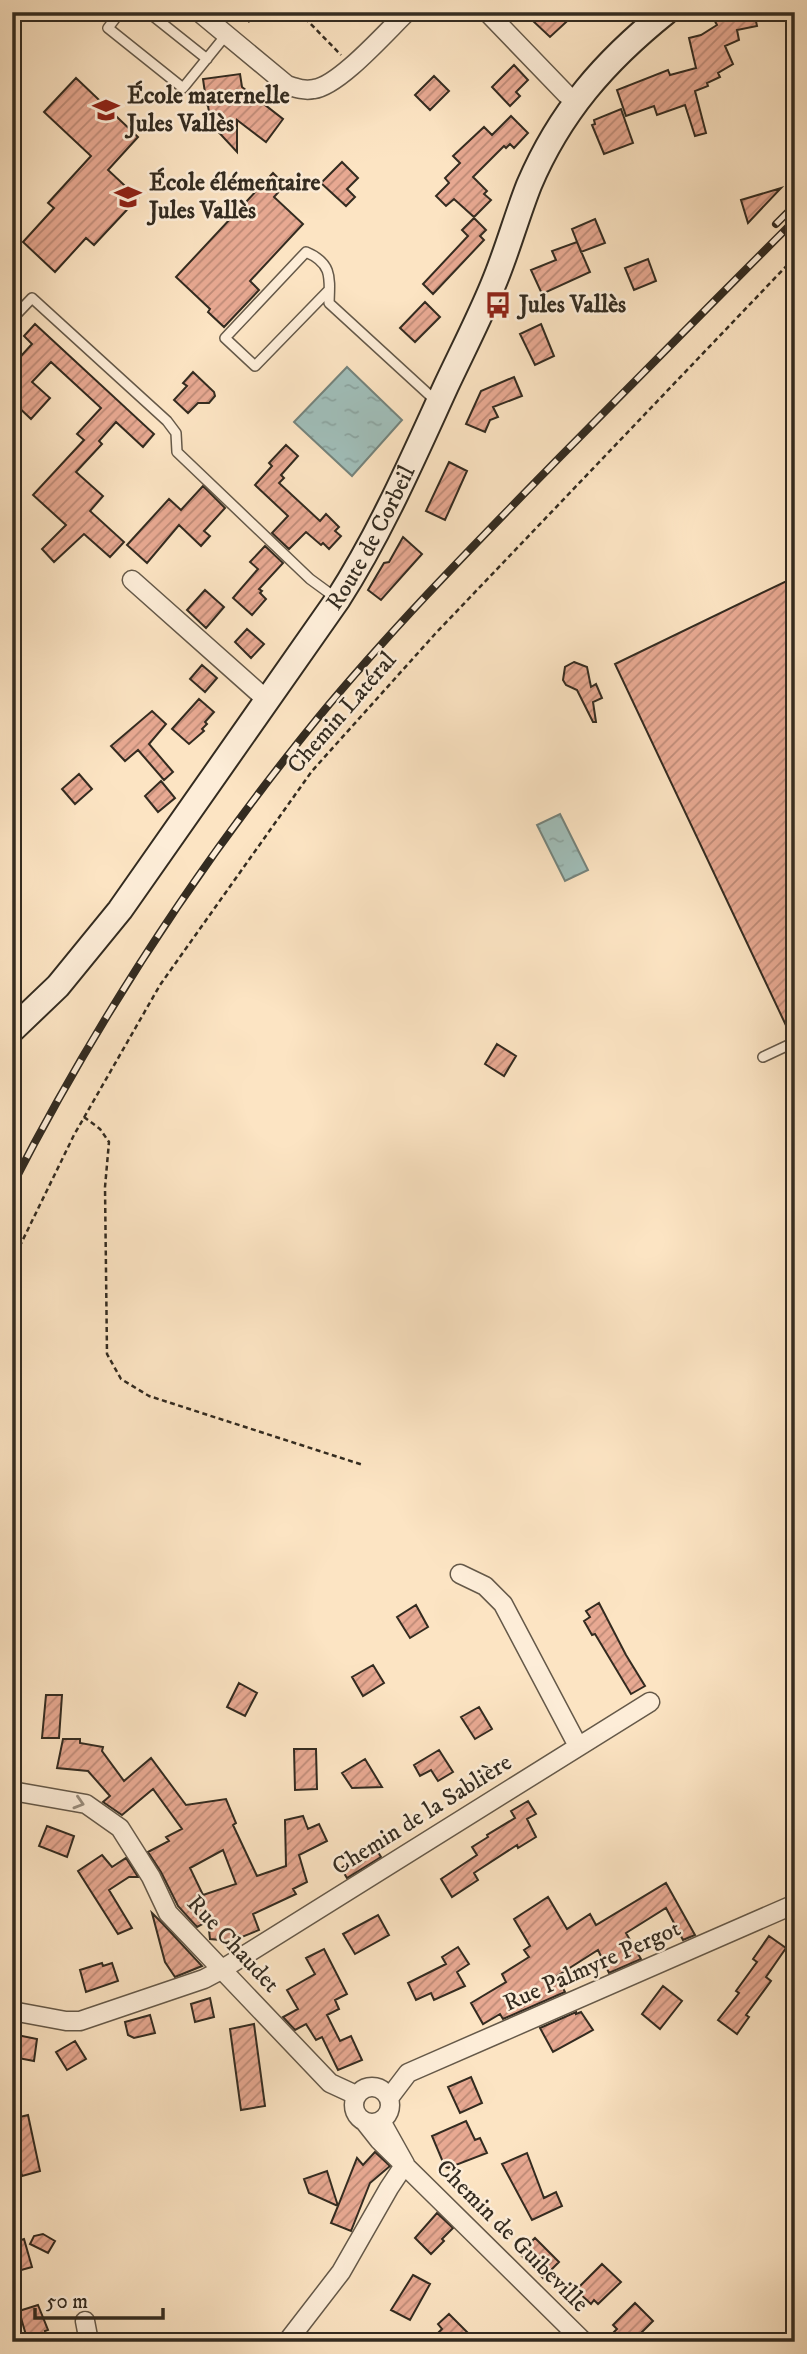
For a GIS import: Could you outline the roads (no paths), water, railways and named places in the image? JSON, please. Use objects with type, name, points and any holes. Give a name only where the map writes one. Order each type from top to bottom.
[{"type":"main road","name":"Route de Corbeil","points":[[12,1030],[58,986],[120,910],[356,571],[401,485],[494,283],[540,161],[560,123],[611,61],[666,12]]},
{"type":"street","points":[[199,12],[287,85],[313,90],[335,80],[407,12]]},
{"type":"street","points":[[487,12],[566,94],[576,101]]},
{"type":"street","points":[[132,580],[268,701]]},
{"type":"street","points":[[460,1574],[485,1586],[503,1604],[578,1746]]},
{"type":"street","name":"Chemin de la Sablière","points":[[12,2011],[80,2021],[204,1979],[650,1702]]},
{"type":"street","name":"Rue Chaudet","points":[[12,1791],[86,1804],[120,1828],[151,1877],[168,1913],[330,2083],[356,2095]]},
{"type":"street","name":"Rue Palmyre Pergot","points":[[383,2092],[408,2073],[795,1904]]},
{"type":"street","points":[[287,2342],[341,2272],[405,2164],[372,2121],[359,2118],[354,2107],[356,2095],[365,2088],[383,2092],[388,2113],[372,2121]]},
{"type":"street","name":"Chemin de Guibeville","points":[[405,2164],[584,2342]]},
{"type":"street","points":[[85,2321],[89,2342]]},
{"type":"lane","points":[[120,12],[108,28],[183,88],[226,35]]},
{"type":"lane","points":[[148,12],[207,59]]},
{"type":"lane","points":[[329,290],[256,366],[225,338],[306,253],[320,258],[330,275],[329,303],[438,403]]},
{"type":"lane","points":[[12,319],[32,298],[167,421],[176,433],[177,452],[310,579],[338,599]]},
{"type":"lane","points":[[763,1057],[795,1042]]},
{"type":"water","points":[[347,367],[402,420],[352,476],[294,422]]},
{"type":"water","points":[[560,814],[588,870],[565,881],[537,825]]},
{"type":"railway","points":[[776,224],[795,205]]},
{"type":"railway","points":[[12,1186],[79,1063],[152,945],[232,830],[317,719],[374,652],[464,556],[795,220]]},
{"type":"place","name":"École maternelle Jules Vallès","points":[[106,110]]},
{"type":"place","name":"École élémentaire Jules Vallès","points":[[128,197]]},
{"type":"place","name":"Jules Vallès","points":[[498,305]]}]
